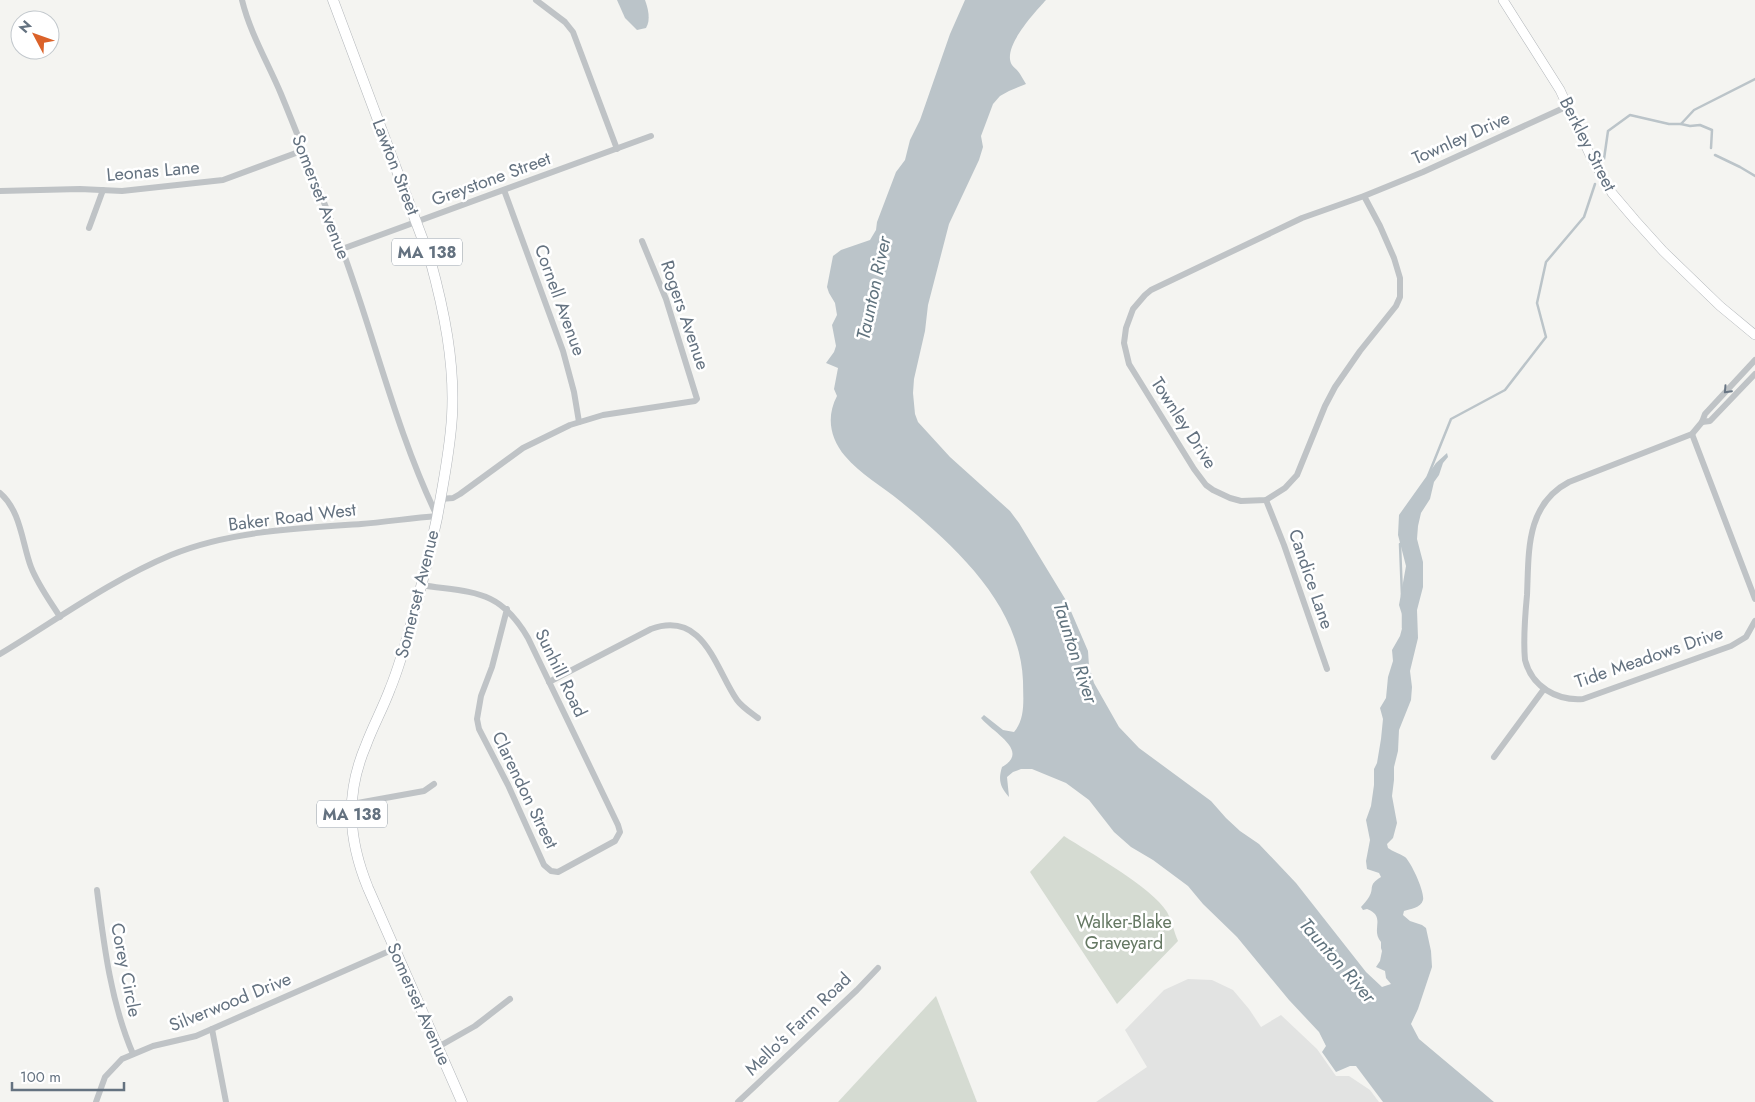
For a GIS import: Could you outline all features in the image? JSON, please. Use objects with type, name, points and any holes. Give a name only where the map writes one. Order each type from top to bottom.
[{"type":"main road","name":"Lawton Street","points":[[333,0],[430,260],[441,300],[447,334],[452,415],[450,446],[437,516]]},
{"type":"main road","name":"Berkley Street","points":[[1503,0],[1551,74],[1590,155],[1606,185],[1619,203],[1653,241],[1710,297],[1755,335]]},
{"type":"main road","name":"Somerset Avenue","points":[[437,516],[421,585],[395,678],[358,765],[352,792],[352,831],[357,858],[394,949],[462,1102]]},
{"type":"street","name":"Somerset Avenue","points":[[242,0],[304,150],[342,249],[364,309],[393,404],[417,472],[437,516]]},
{"type":"street","points":[[536,0],[564,22],[573,32],[617,148]]},
{"type":"street","name":"Townley Drive","points":[[1266,500],[1240,501],[1230,498],[1213,490],[1201,478],[1129,364],[1124,342],[1126,328],[1133,310],[1151,290],[1296,221],[1417,175],[1568,106]]},
{"type":"street","name":"Greystone Street","points":[[342,249],[651,136]]},
{"type":"street","name":"Leonas Lane","points":[[0,191],[122,191],[223,180],[304,150]]},
{"type":"street","points":[[89,228],[103,190]]},
{"type":"street","name":"Cornell Avenue","points":[[504,190],[565,360],[579,422]]},
{"type":"street","points":[[1266,500],[1285,488],[1297,475],[1325,406],[1335,387],[1360,351],[1396,306],[1400,297],[1401,285],[1398,268],[1383,232],[1364,196]]},
{"type":"street","name":"Rogers Avenue","points":[[579,422],[603,415],[695,401],[697,399],[663,290],[642,241]]},
{"type":"street","points":[[1494,757],[1544,689],[1527,667],[1524,653],[1528,554],[1533,529],[1541,510],[1556,490],[1569,482],[1692,434],[1702,422],[1704,414],[1755,360]]},
{"type":"street","points":[[1702,422],[1710,421],[1755,374]]},
{"type":"street","points":[[440,499],[453,498],[523,448],[579,422]]},
{"type":"street","points":[[1692,434],[1755,599]]},
{"type":"street","points":[[0,493],[15,515],[31,568],[60,617]]},
{"type":"street","name":"Candice Lane","points":[[1266,500],[1284,544],[1327,669]]},
{"type":"street","name":"Baker Road West","points":[[0,654],[140,570],[172,554],[266,532],[437,516]]},
{"type":"street","name":"Sunhill Road","points":[[421,585],[484,596],[495,600],[507,609],[517,621],[528,638],[618,825],[619,835],[612,843],[562,871],[551,871]]},
{"type":"street","name":"Clarendon Street","points":[[507,609],[492,667],[481,696],[477,719],[479,729],[508,785],[544,865],[551,871]]},
{"type":"street","name":"Tide Meadows Drive","points":[[1544,689],[1555,695],[1575,699],[1592,696],[1731,646],[1746,637],[1755,622]]},
{"type":"street","points":[[549,682],[651,629],[658,626],[675,626],[691,631],[703,641],[714,656],[736,698],[758,718]]},
{"type":"street","points":[[352,804],[424,791],[434,784]]},
{"type":"street","name":"Corey Circle","points":[[97,890],[107,962],[113,990],[126,1038],[133,1054]]},
{"type":"street","name":"Silverwood Drive","points":[[96,1102],[105,1077],[122,1060],[133,1054],[153,1046],[196,1036],[394,949]]},
{"type":"street","name":"Mello's Farm Road","points":[[738,1102],[878,968]]},
{"type":"street","points":[[438,1047],[475,1026],[510,999]]},
{"type":"street","points":[[212,1029],[226,1102]]},
{"type":"shaded area","points":[[1188,979],[1212,980],[1233,990],[1261,1027],[1281,1015],[1317,1049],[1336,1076],[1349,1076],[1370,1090],[1379,1102],[1096,1102],[1147,1067],[1125,1030],[1164,990]]},
{"type":"green space","name":"Walker-Blake Graveyard","points":[[1064,836],[1135,881],[1159,902],[1167,912],[1178,941],[1117,1004],[1030,872]]},
{"type":"green space","points":[[936,996],[977,1102],[838,1102]]},
{"type":"water","points":[[617,0],[645,0],[649,18],[646,28],[637,30],[625,18]]},
{"type":"water","name":"Taunton River","points":[[965,0],[1046,0],[1021,30],[1011,49],[1010,58],[1012,65],[1026,84],[1000,96],[993,104],[981,136],[983,147],[979,160],[949,224],[928,305],[925,331],[914,379],[913,393],[915,414],[918,422],[950,457],[1010,511],[1019,523],[1067,602],[1088,651],[1089,666],[1094,683],[1119,727],[1139,748],[1211,801],[1240,831],[1259,844],[1296,883],[1366,972],[1382,987],[1391,984],[1386,978],[1385,971],[1376,967],[1380,961],[1382,951],[1377,932],[1376,916],[1373,912],[1367,909],[1363,910],[1361,907],[1371,894],[1373,885],[1381,877],[1379,873],[1367,869],[1366,861],[1370,840],[1366,820],[1371,806],[1374,769],[1377,763],[1381,739],[1383,719],[1380,708],[1386,698],[1388,677],[1393,661],[1392,650],[1400,636],[1404,621],[1399,605],[1406,566],[1398,535],[1399,515],[1436,463],[1447,453],[1448,457],[1434,482],[1430,499],[1421,513],[1418,526],[1417,539],[1423,562],[1423,587],[1417,610],[1418,638],[1410,671],[1411,700],[1399,730],[1398,751],[1394,767],[1392,796],[1397,823],[1393,838],[1387,844],[1388,848],[1392,851],[1405,857],[1417,877],[1423,896],[1422,903],[1404,911],[1403,915],[1410,921],[1426,928],[1431,951],[1432,967],[1411,1024],[1419,1039],[1494,1102],[1383,1102],[1356,1066],[1350,1066],[1336,1072],[1322,1052],[1326,1046],[1319,1032],[1289,1000],[1237,937],[1203,904],[1188,886],[1153,860],[1131,847],[1114,832],[1089,800],[1066,783],[1032,769],[1021,769],[1007,777],[1009,797],[1002,787],[1000,776],[1002,767],[1010,761],[1013,755],[1011,748],[981,718],[984,715],[1003,730],[1014,732],[1020,721],[1023,708],[1023,681],[1019,653],[1010,627],[981,579],[962,558],[942,537],[893,495],[857,469],[836,442],[831,427],[831,419],[837,396],[834,389],[838,368],[826,363],[836,346],[832,325],[837,315],[835,303],[827,287],[833,256],[841,250],[870,240],[876,230],[877,222],[896,172],[905,160],[910,140],[920,120],[950,34]]},
{"type":"waterway","points":[[1604,159],[1608,131],[1630,115],[1669,124],[1681,124],[1694,110],[1755,79]]},
{"type":"waterway","points":[[1681,124],[1690,126],[1700,125],[1712,130],[1711,148]]},
{"type":"waterway","points":[[1715,155],[1755,176]]},
{"type":"waterway","points":[[1428,476],[1451,419],[1505,390],[1546,337],[1537,303],[1546,262],[1584,217],[1595,184]]},
{"type":"waterway","points":[[1400,544],[1402,596]]},
{"type":"waterway","points":[[1403,614],[1403,628]]}]
